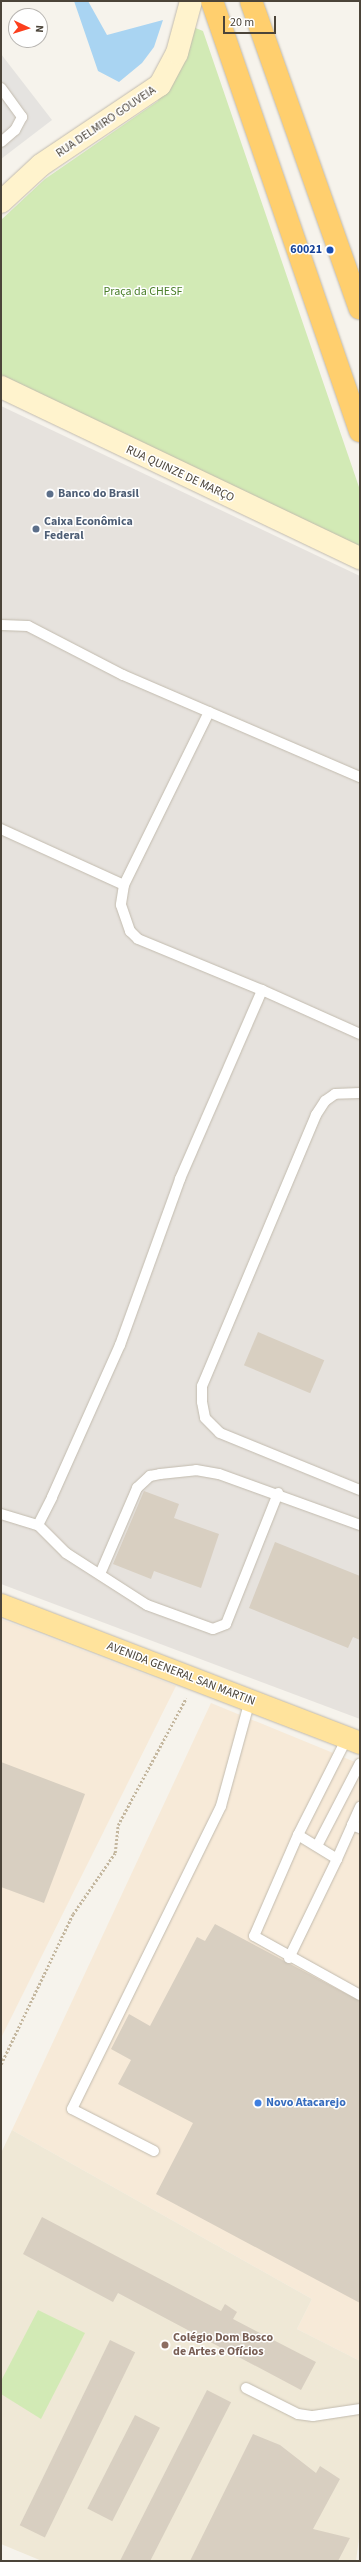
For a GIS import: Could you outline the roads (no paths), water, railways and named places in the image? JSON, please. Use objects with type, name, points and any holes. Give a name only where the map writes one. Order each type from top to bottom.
[{"type":"highway","points":[[212,1],[360,431]]},
{"type":"highway","points":[[251,1],[360,308]]},
{"type":"main road","name":"AVENIDA GENERAL SAN MARTIN","points":[[1,1606],[354,1740]]},
{"type":"street","name":"RUA DELMIRO GOUVEIA","points":[[1,202],[41,166],[160,85],[177,53],[190,1]]},
{"type":"street","name":"RUA QUINZE DE MARÇO","points":[[1,387],[360,558]]},
{"type":"lane","points":[[1,88],[22,117],[15,130],[1,142]]},
{"type":"lane","points":[[1,625],[28,626],[123,675],[360,777]]},
{"type":"lane","points":[[209,712],[124,885],[121,905],[124,918],[130,931],[138,939],[262,990],[360,1034]]},
{"type":"lane","points":[[1,829],[124,885]]},
{"type":"lane","points":[[38,1525],[120,1345],[180,1179],[262,990]]},
{"type":"lane","points":[[360,1093],[336,1094],[325,1101],[316,1115],[202,1386],[202,1402],[205,1418],[220,1433],[360,1490]]},
{"type":"lane","points":[[100,1574],[137,1488],[150,1476],[196,1470],[278,1493],[360,1525]]},
{"type":"lane","points":[[1,1514],[38,1525],[66,1553],[172,1617],[202,1628],[219,1628],[226,1624],[278,1493]]},
{"type":"lane","points":[[154,2151],[72,2109],[221,1806],[250,1700]]},
{"type":"lane","points":[[354,1740],[298,1835],[254,1929],[258,1940],[360,1995]]},
{"type":"lane","points":[[317,1846],[360,1763]]},
{"type":"lane","points":[[289,1958],[337,1859],[356,1826],[360,1807]]},
{"type":"lane","points":[[298,1835],[337,1859]]},
{"type":"lane","points":[[246,2388],[298,2414],[313,2416],[360,2409]]},
{"type":"water","points":[[74,1],[88,1],[107,35],[163,20],[154,47],[142,63],[119,82],[98,71]]},
{"type":"place","name":"60021","points":[[330,250]]},
{"type":"place","name":"Banco do Brasil","points":[[50,494]]},
{"type":"place","name":"Caixa Econômica Federal","points":[[36,529]]},
{"type":"place","name":"Novo Atacarejo","points":[[258,2103]]},
{"type":"place","name":"Colégio Dom Bosco de Artes e Ofícios","points":[[165,2345]]},
{"type":"park label","name":"Praça da CHESF","points":[[143,292]]}]
